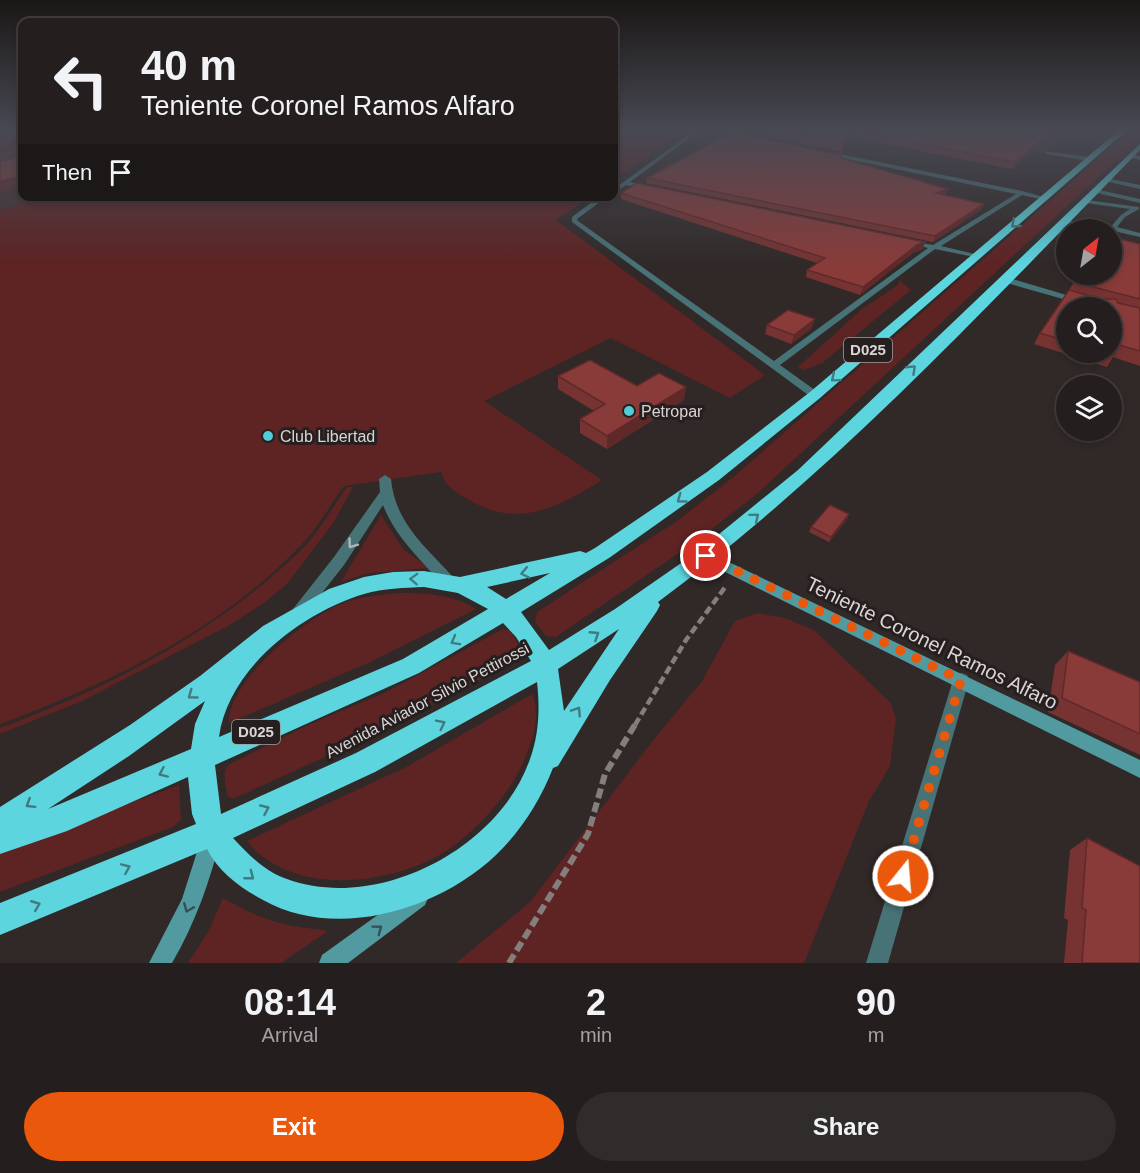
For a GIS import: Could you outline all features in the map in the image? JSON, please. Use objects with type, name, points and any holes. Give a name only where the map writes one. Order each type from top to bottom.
[{"type":"highway","name":"D025","points":[[0,839],[67,817],[411,666],[506,612],[602,553],[713,476],[815,395],[1070,176]]},
{"type":"highway","name":"Avenida Aviador Silvio Pettirossi","points":[[1072,219],[1112,176]]},
{"type":"highway","name":"Avenida Aviador Silvio Pettirossi","points":[[0,919],[212,833],[397,747],[545,667],[659,591],[706,556],[781,494],[1056,235]]},
{"type":"highway","points":[[0,824],[138,735],[211,682],[298,613],[343,591],[381,581],[408,578],[455,583],[534,571],[602,553]]},
{"type":"highway","points":[[455,583],[488,597],[526,628],[545,667],[551,692],[551,720],[546,748],[536,779]]},
{"type":"highway","points":[[271,633],[245,659],[224,689],[209,723],[202,756],[201,795],[212,833],[232,862],[262,886],[300,901],[342,905],[387,899],[431,883],[465,862],[495,837],[518,808],[596,682],[659,591]]},
{"type":"street","points":[[618,188],[635,176]]},
{"type":"street","points":[[938,176],[1044,198]]},
{"type":"street","points":[[625,183],[658,190]]},
{"type":"street","points":[[1098,189],[1140,185]]},
{"type":"street","points":[[1098,189],[1139,206]]},
{"type":"street","points":[[1098,189],[1139,206]]},
{"type":"street","points":[[774,365],[934,247],[1022,193]]},
{"type":"street","points":[[598,201],[574,218],[574,222],[815,395]]},
{"type":"street","points":[[1120,219],[1139,206]]},
{"type":"street","points":[[1122,231],[1140,235]]},
{"type":"street","points":[[902,240],[979,256]]},
{"type":"street","points":[[1006,280],[1067,297]]},
{"type":"street","points":[[385,479],[384,495],[395,518],[411,541],[455,583]]},
{"type":"street","points":[[298,613],[356,538],[384,495]]},
{"type":"street","name":"Teniente Coronel Ramos Alfaro","points":[[706,556],[1140,769]]},
{"type":"street","points":[[878,963],[961,680]]},
{"type":"street","points":[[160,963],[178,934],[202,874],[212,833]]},
{"type":"street","points":[[330,963],[465,862]]},
{"type":"path","points":[[509,963],[588,834],[605,774],[686,640],[737,571]]},
{"type":"shaded area","points":[[0,176],[18,176],[18,201],[39,201],[0,210]]},
{"type":"shaded area","points":[[1078,176],[1099,176],[758,493],[698,540],[556,637],[546,636],[535,622],[537,612],[677,521],[731,479]]},
{"type":"shaded area","name":"Club Libertad","points":[[36,201],[583,201],[556,220],[765,375],[730,398],[611,338],[484,401],[602,480],[553,506],[521,514],[487,509],[469,500],[452,489],[441,472],[344,486],[301,545],[270,575],[199,628],[122,672],[0,724],[0,210]]},
{"type":"shaded area","points":[[899,280],[911,290],[822,363],[804,370],[798,367],[862,309],[898,285]]},
{"type":"shaded area","points":[[347,487],[353,487],[334,522],[287,584],[264,603],[228,626],[82,701],[0,734],[0,728],[81,695],[160,655],[234,607],[268,580],[308,543]]},
{"type":"shaded area","points":[[381,515],[404,550],[429,568],[369,573],[341,582]]},
{"type":"shaded area","points":[[398,593],[448,597],[476,609],[368,663],[229,723],[232,706],[241,688],[272,652],[291,636],[328,610],[343,603],[364,597]]},
{"type":"shaded area","points":[[757,613],[785,618],[814,630],[891,703],[896,719],[890,766],[869,801],[804,963],[456,963],[530,902],[651,743],[702,681],[735,621]]},
{"type":"shaded area","points":[[503,629],[509,630],[517,641],[522,657],[403,721],[233,799],[228,796],[225,770],[230,764],[310,724],[386,692]]},
{"type":"shaded area","points":[[532,694],[536,708],[533,737],[515,777],[489,814],[478,825],[456,844],[434,858],[379,877],[349,880],[319,879],[292,872],[267,860],[247,841],[406,767]]},
{"type":"shaded area","points":[[179,785],[181,820],[173,827],[0,892],[0,851]]},
{"type":"shaded area","points":[[223,898],[272,921],[327,932],[281,963],[188,963],[209,930]]},
{"type":"building","points":[[0,176],[18,176],[18,177],[0,181]]},
{"type":"building","points":[[651,176],[903,176],[948,189],[936,193],[984,204],[935,236],[647,178]]},
{"type":"building","points":[[637,183],[925,242],[917,245],[863,287],[807,270],[825,258],[621,193]]},
{"type":"building","points":[[1122,240],[1140,244],[1140,299],[1086,285],[1122,285]]},
{"type":"building","points":[[1069,290],[1094,297],[1064,297]]},
{"type":"building","points":[[1122,304],[1140,308],[1140,351],[1122,346]]},
{"type":"building","points":[[1056,309],[1056,338],[1040,333]]},
{"type":"building","points":[[788,310],[815,319],[794,335],[767,325]]},
{"type":"building","points":[[590,360],[637,386],[659,373],[686,387],[607,436],[580,419],[605,404],[558,376]]},
{"type":"building","points":[[830,505],[849,514],[831,537],[811,527]]},
{"type":"building","points":[[1068,651],[1140,682],[1140,734],[1062,698]]},
{"type":"building","points":[[1087,838],[1140,866],[1140,963],[1082,963],[1086,910],[1082,908]]},
{"type":"place","name":"Petropar","points":[[629,411]]},
{"type":"place","name":"Club Libertad","points":[[268,436]]},
{"type":"route","points":[[706,556],[961,680],[903,876]]}]
